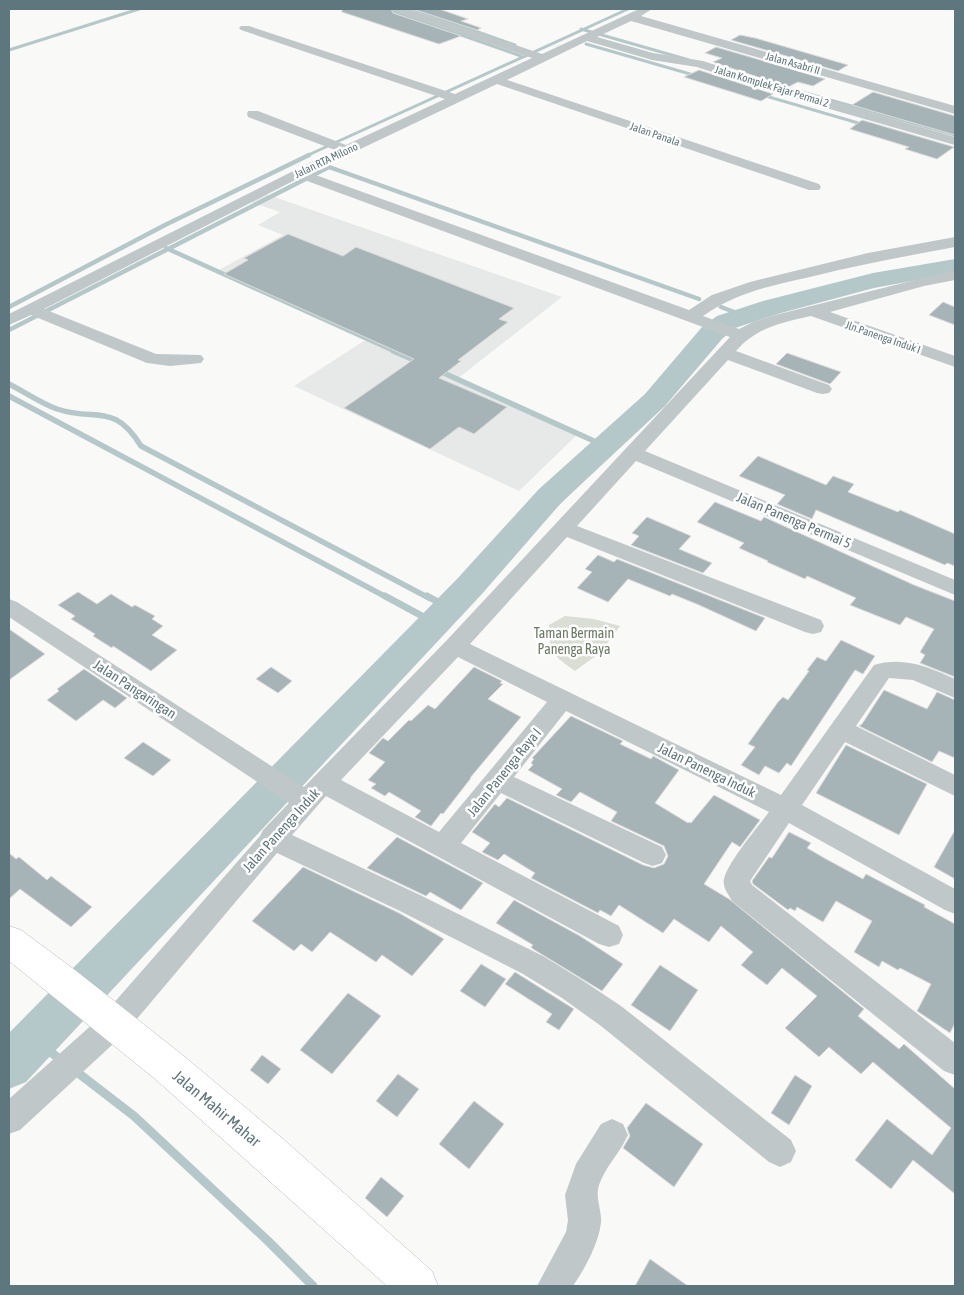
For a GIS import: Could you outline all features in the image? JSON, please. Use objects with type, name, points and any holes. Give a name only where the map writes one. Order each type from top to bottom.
[{"type":"highway","name":"Jalan Mahir Mahar","points":[[9,941],[109,1017],[283,1164],[417,1286]]},
{"type":"street","points":[[398,9],[543,58]]},
{"type":"street","name":"Jalan RTA Milono","points":[[9,320],[346,150],[647,9]]},
{"type":"street","name":"Jalan Asabri II","points":[[631,17],[955,110]]},
{"type":"street","points":[[245,28],[457,99]]},
{"type":"street","name":"Jalan Komplek Fajar Permai 2","points":[[588,38],[652,56],[699,64],[785,92],[955,141]]},
{"type":"street","name":"Jalan Panala","points":[[496,80],[814,187]]},
{"type":"street","points":[[253,114],[346,150]]},
{"type":"street","points":[[298,174],[711,324],[732,340],[823,389]]},
{"type":"street","points":[[690,316],[718,298],[756,285],[868,258],[955,242]]},
{"type":"street","points":[[732,340],[762,325],[929,279],[955,275]]},
{"type":"street","points":[[929,279],[955,288]]},
{"type":"street","points":[[31,308],[153,359],[170,361],[195,360]]},
{"type":"street","name":"Jln.Panenga Induk I","points":[[812,311],[955,362]]},
{"type":"street","name":"Jalan Panenga Induk","points":[[9,1119],[109,1017],[272,838],[299,796],[324,783],[455,646],[633,453],[732,340]]},
{"type":"street","name":"Jalan Panenga Permai 5","points":[[633,453],[955,588]]},
{"type":"street","points":[[564,528],[813,626]]},
{"type":"street","name":"Jalan Pangaringan","points":[[9,607],[299,796]]},
{"type":"street","name":"Jalan Panenga Induk","points":[[455,646],[784,808],[955,902]]},
{"type":"street","points":[[955,689],[917,672],[892,668],[882,672],[784,808],[739,875],[738,887],[742,893],[955,1061]]},
{"type":"street","name":"Jalan Panenga Raya I","points":[[444,845],[563,699]]},
{"type":"street","points":[[840,729],[955,786]]},
{"type":"street","points":[[497,780],[653,855]]},
{"type":"street","points":[[324,783],[609,934]]},
{"type":"street","points":[[272,838],[410,903],[533,965],[572,989],[611,1016],[780,1151]]},
{"type":"street","points":[[554,1286],[576,1251],[585,1222],[580,1205],[581,1190],[587,1174],[612,1135]]},
{"type":"shaded area","points":[[260,192],[562,297],[457,379],[578,434],[519,491],[294,386],[367,339],[217,271],[283,235],[258,225],[280,212],[245,200]]},
{"type":"green space","name":"Taman Bermain Panenga Raya","points":[[565,616],[594,619],[620,626],[601,652],[575,671],[557,657],[551,648],[549,625]]},
{"type":"building","points":[[342,9],[391,9],[393,13],[461,36],[439,44],[342,12]]},
{"type":"building","points":[[413,9],[439,9],[468,19],[461,21],[481,28],[477,30]]},
{"type":"building","points":[[740,35],[848,65],[838,71],[731,40]]},
{"type":"building","points":[[716,47],[825,79],[813,86],[798,82],[788,87],[713,62],[722,58],[705,53]]},
{"type":"building","points":[[699,70],[773,94],[761,101],[684,77]]},
{"type":"building","points":[[873,92],[955,116],[955,135],[852,105]]},
{"type":"building","points":[[862,120],[954,147],[937,159],[905,149],[909,147],[850,129]]},
{"type":"building","points":[[288,234],[343,256],[356,247],[514,308],[499,319],[508,322],[458,360],[461,361],[439,378],[507,407],[474,434],[459,427],[430,449],[344,408],[414,359],[224,274],[248,260],[244,258]]},
{"type":"building","points":[[943,302],[955,307],[955,325],[929,315]]},
{"type":"building","points":[[787,353],[841,372],[830,384],[776,364]]},
{"type":"building","points":[[758,456],[826,485],[833,476],[854,484],[848,492],[898,512],[900,510],[955,534],[955,566],[947,563],[945,565],[816,510],[812,519],[777,504],[785,495],[739,476]]},
{"type":"building","points":[[715,502],[761,521],[764,517],[914,585],[955,601],[955,677],[920,663],[925,655],[920,652],[934,629],[906,617],[900,625],[850,605],[856,598],[807,576],[805,579],[767,562],[739,548],[744,543],[697,522]]},
{"type":"building","points":[[647,517],[691,536],[679,549],[712,563],[703,573],[631,545],[639,536],[632,533]]},
{"type":"building","points":[[598,555],[614,562],[617,559],[765,618],[756,631],[672,594],[670,596],[628,579],[608,602],[577,588],[592,572],[585,569]]},
{"type":"building","points":[[78,592],[97,604],[111,594],[132,607],[135,605],[155,616],[152,619],[163,626],[152,635],[177,650],[151,671],[113,646],[112,648],[93,636],[95,634],[71,619],[75,616],[58,605]]},
{"type":"building","points":[[9,629],[45,654],[9,680]]},
{"type":"building","points":[[841,640],[875,656],[863,674],[855,670],[791,766],[787,763],[779,773],[765,766],[759,775],[741,765],[755,747],[748,744],[778,702],[783,697],[788,700],[817,657],[826,661]]},
{"type":"building","points":[[271,667],[292,681],[278,693],[256,679]]},
{"type":"building","points":[[474,667],[502,681],[500,683],[503,684],[488,699],[521,717],[470,778],[443,814],[441,813],[431,826],[415,817],[421,811],[389,792],[385,796],[371,788],[376,784],[368,780],[385,762],[369,753],[383,738],[388,741],[409,720],[411,721],[428,705],[435,709]]},
{"type":"building","points":[[84,669],[127,698],[115,708],[103,700],[76,721],[47,700],[59,691],[57,689]]},
{"type":"building","points":[[884,690],[927,709],[937,692],[955,700],[955,758],[939,751],[932,762],[859,726]]},
{"type":"building","points":[[571,716],[623,741],[620,744],[651,759],[653,756],[679,770],[655,803],[688,823],[691,823],[714,795],[760,820],[740,847],[732,842],[704,884],[729,899],[864,1009],[858,1016],[899,1049],[904,1044],[955,1089],[955,1194],[913,1160],[891,1189],[855,1160],[887,1119],[932,1155],[951,1128],[873,1062],[861,1074],[829,1047],[819,1057],[785,1028],[817,996],[782,968],[767,985],[741,965],[753,952],[721,926],[709,942],[674,919],[663,933],[619,905],[611,916],[600,910],[598,913],[531,878],[535,873],[504,854],[498,860],[482,852],[490,843],[472,832],[495,804],[499,807],[507,798],[643,865],[654,868],[664,864],[668,856],[664,846],[611,821],[617,812],[580,792],[571,802],[556,795],[562,789],[528,770],[533,765],[531,763],[534,759],[532,758]]},
{"type":"building","points":[[143,742],[171,760],[153,776],[124,758]]},
{"type":"building","points":[[846,745],[927,784],[899,835],[816,793]]},
{"type":"building","points":[[955,830],[955,879],[934,867]]},
{"type":"building","points":[[789,832],[811,843],[807,848],[826,859],[863,879],[866,874],[925,905],[924,907],[955,924],[955,1023],[950,1033],[917,1011],[931,984],[882,961],[879,967],[854,952],[872,921],[836,901],[823,922],[797,907],[795,911],[790,908],[788,910],[753,884],[752,881],[769,857],[772,858]]},
{"type":"building","points":[[397,837],[483,883],[461,910],[430,892],[426,896],[367,868]]},
{"type":"building","points":[[9,853],[16,859],[19,857],[47,880],[51,876],[92,907],[71,927],[20,889],[9,899]]},
{"type":"building","points":[[303,867],[399,913],[444,939],[412,976],[382,955],[376,962],[330,932],[312,952],[301,944],[294,951],[252,921]]},
{"type":"building","points":[[514,900],[580,936],[623,964],[602,991],[533,949],[531,947],[533,945],[496,923]]},
{"type":"building","points":[[481,964],[506,979],[485,1007],[460,991]]},
{"type":"building","points":[[660,965],[698,990],[670,1031],[631,1005]]},
{"type":"building","points":[[515,972],[574,1009],[559,1030],[546,1022],[552,1014],[505,984]]},
{"type":"building","points":[[348,993],[381,1016],[332,1074],[300,1050]]},
{"type":"building","points":[[262,1055],[281,1069],[268,1084],[250,1070]]},
{"type":"building","points":[[398,1074],[419,1089],[397,1117],[376,1101]]},
{"type":"building","points":[[795,1075],[812,1086],[789,1125],[771,1113]]},
{"type":"building","points":[[474,1101],[504,1124],[469,1169],[439,1144]]},
{"type":"building","points":[[646,1103],[703,1144],[674,1187],[623,1148],[630,1136],[627,1128]]},
{"type":"building","points":[[381,1177],[404,1196],[387,1217],[365,1198]]},
{"type":"building","points":[[650,1259],[688,1286],[635,1286]]},
{"type":"waterway","points":[[9,50],[139,9]]},
{"type":"waterway","points":[[387,9],[521,56]]},
{"type":"waterway","points":[[413,9],[515,45]]},
{"type":"waterway","points":[[583,30],[628,9]]},
{"type":"waterway","points":[[306,156],[583,30]]},
{"type":"waterway","points":[[583,30],[689,60]]},
{"type":"waterway","points":[[586,44],[697,76]]},
{"type":"waterway","points":[[759,80],[955,135]]},
{"type":"waterway","points":[[762,95],[865,125]]},
{"type":"waterway","points":[[9,307],[165,225],[309,155]]},
{"type":"waterway","points":[[168,249],[329,167],[699,299]]},
{"type":"waterway","points":[[9,330],[168,249]]},
{"type":"waterway","points":[[168,249],[396,352]]},
{"type":"waterway","points":[[9,1066],[469,587],[550,496],[655,400],[712,333],[726,322],[772,307],[873,281],[955,266]]},
{"type":"waterway","points":[[721,307],[745,316]]},
{"type":"waterway","points":[[698,352],[712,333]]},
{"type":"waterway","points":[[393,351],[421,363]]},
{"type":"waterway","points":[[465,598],[502,556],[655,409],[699,351]]},
{"type":"waterway","points":[[437,370],[605,446]]},
{"type":"waterway","points":[[9,384],[57,409],[71,413],[113,418],[122,423],[141,446],[429,598]]},
{"type":"waterway","points":[[9,396],[388,598]]},
{"type":"waterway","points":[[385,596],[435,623]]},
{"type":"waterway","points":[[427,596],[449,608]]},
{"type":"waterway","points":[[176,907],[407,664],[466,596]]},
{"type":"waterway","points":[[128,957],[177,906]]},
{"type":"waterway","points":[[35,1039],[63,1062]]},
{"type":"waterway","points":[[73,1069],[134,1116],[268,1241],[313,1286]]}]
